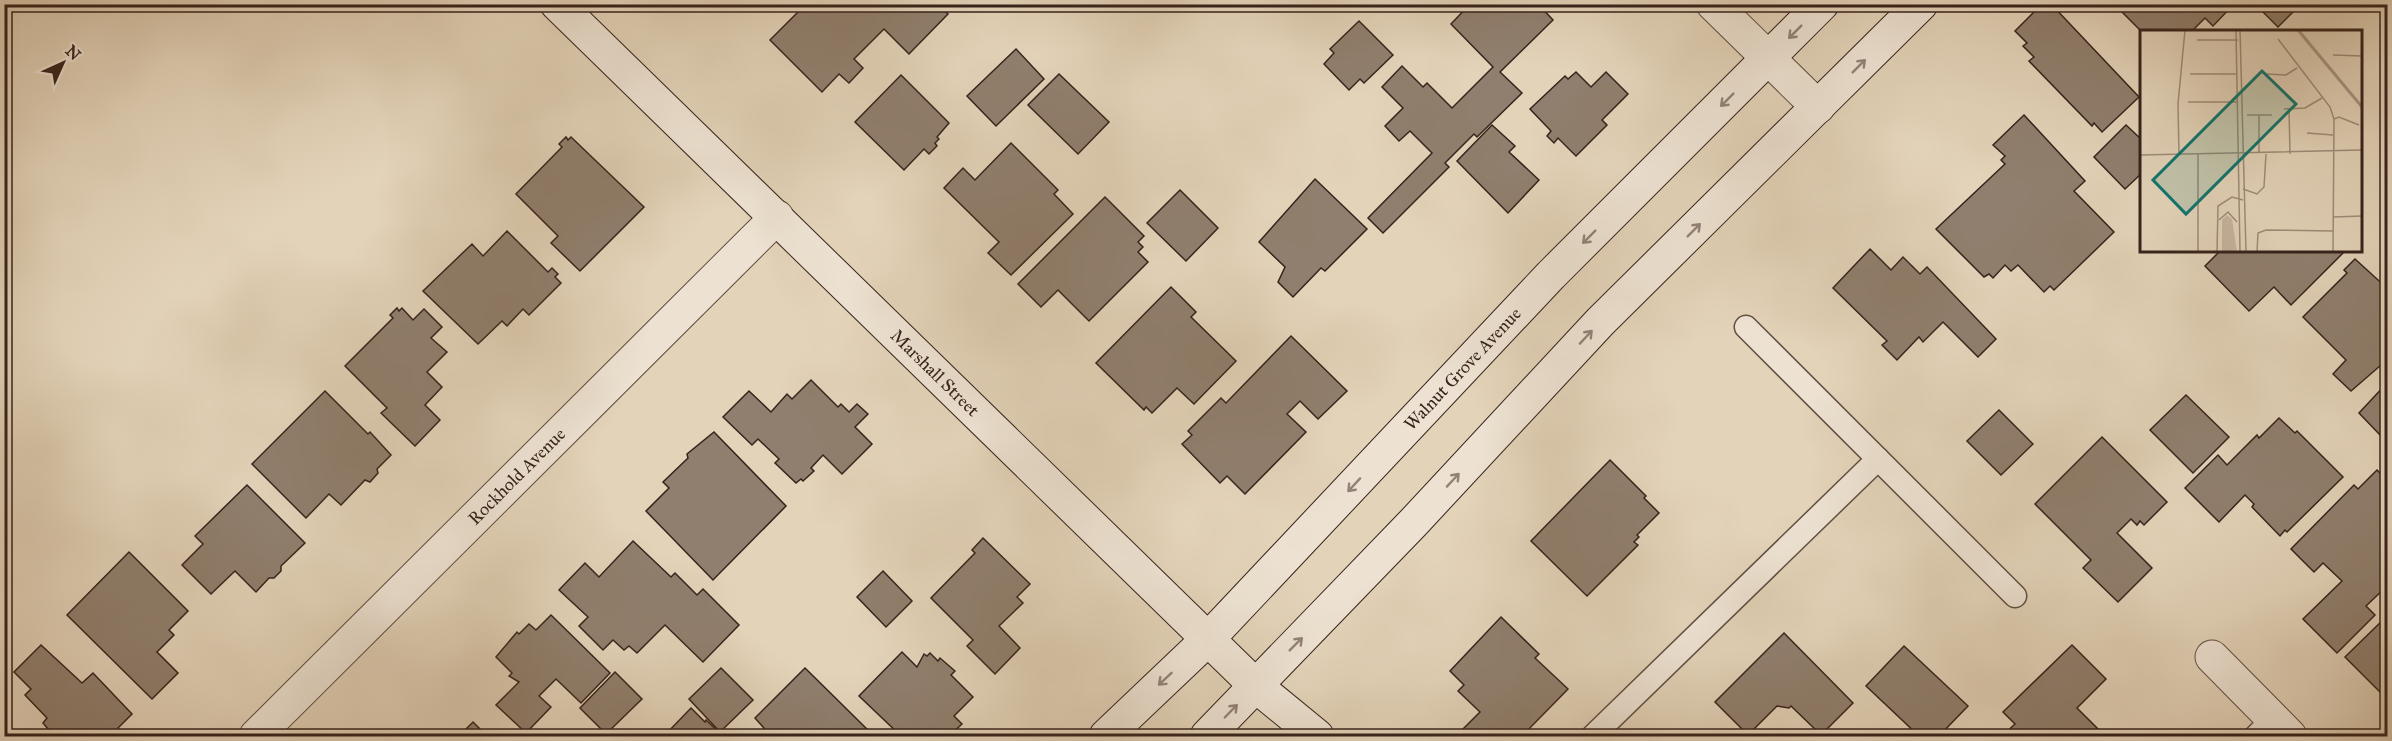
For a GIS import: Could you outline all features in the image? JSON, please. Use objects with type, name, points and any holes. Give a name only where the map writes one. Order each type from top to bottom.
[{"type":"main road","points":[[1713,4],[1818,107]]},
{"type":"main road","name":"Walnut Grove Avenue","points":[[1106,736],[1208,639],[1551,274],[1822,4]]},
{"type":"main road","points":[[1207,736],[1413,523],[1600,322],[1921,4]]},
{"type":"main road","name":"Marshall Street","points":[[562,6],[1256,686],[1317,736]]},
{"type":"main road","name":"Rockhold Avenue","points":[[256,736],[777,217]]},
{"type":"main road","points":[[2212,657],[2273,731]]},
{"type":"lane","points":[[1746,327],[2015,596]]},
{"type":"lane","points":[[1593,736],[1878,459]]},
{"type":"building","points":[[806,4],[938,4],[948,14],[909,54],[884,29],[854,59],[863,68],[849,83],[839,74],[822,92],[770,40]]},
{"type":"building","points":[[1470,4],[1538,4],[1553,20],[1500,72],[1522,93],[1477,137],[1474,134],[1445,163],[1449,167],[1383,233],[1368,218],[1432,153],[1410,131],[1399,141],[1385,126],[1403,108],[1382,87],[1402,66],[1423,87],[1427,83],[1452,108],[1493,67],[1451,24]]},
{"type":"building","points":[[2042,4],[2051,4],[2139,97],[2102,132],[2094,123],[2092,126],[2029,61],[2034,57],[2023,46],[2027,43],[2015,31]]},
{"type":"building","points":[[2114,4],[2234,4],[2213,26],[2205,18],[2193,30],[2140,30]]},
{"type":"building","points":[[2255,4],[2301,4],[2278,27]]},
{"type":"building","points":[[1359,21],[1393,55],[1364,83],[1360,79],[1349,90],[1324,64],[1334,53],[1330,49]]},
{"type":"building","points":[[1016,49],[1044,79],[996,126],[967,96]]},
{"type":"building","points":[[1576,72],[1591,87],[1606,72],[1628,94],[1602,120],[1607,125],[1576,156],[1558,138],[1554,143],[1547,136],[1551,131],[1530,109],[1565,76],[1568,79]]},
{"type":"building","points":[[1059,74],[1109,122],[1078,154],[1028,105]]},
{"type":"building","points":[[901,75],[949,123],[937,137],[939,139],[935,143],[937,146],[929,154],[924,149],[904,170],[855,122]]},
{"type":"building","points":[[2024,115],[2085,181],[2074,191],[2114,232],[2054,290],[2050,286],[2044,292],[2018,265],[2011,271],[2005,265],[1993,278],[1989,274],[1984,277],[1936,229],[2005,164],[2001,160],[2005,156],[1993,145]]},
{"type":"building","points":[[1492,125],[1515,146],[1509,152],[1539,180],[1508,213],[1457,161]]},
{"type":"building","points":[[2126,125],[2140,138],[2140,175],[2125,189],[2094,157]]},
{"type":"building","points":[[566,137],[568,140],[571,137],[644,207],[580,271],[551,243],[558,236],[516,194],[562,147],[559,144]]},
{"type":"building","points":[[1011,143],[1058,190],[1054,194],[1073,214],[1011,275],[988,253],[999,242],[944,188],[963,168],[975,180]]},
{"type":"building","points":[[1315,179],[1367,229],[1325,271],[1321,268],[1293,297],[1278,282],[1285,267],[1259,242]]},
{"type":"building","points":[[1180,190],[1218,228],[1186,261],[1147,223]]},
{"type":"building","points":[[1105,197],[1144,236],[1138,242],[1143,247],[1138,252],[1148,262],[1089,321],[1058,290],[1041,307],[1018,284]]},
{"type":"building","points":[[507,231],[548,272],[552,268],[558,274],[555,277],[561,283],[529,315],[523,309],[507,326],[502,321],[478,344],[423,291],[472,244],[483,256]]},
{"type":"building","points":[[1870,249],[1891,270],[1903,257],[1920,274],[1927,267],[1996,339],[1978,357],[1943,322],[1923,342],[1919,337],[1897,360],[1882,345],[1887,341],[1833,288]]},
{"type":"building","points":[[2219,252],[2343,253],[2291,305],[2274,287],[2249,311],[2205,266]]},
{"type":"building","points":[[2355,259],[2388,289],[2388,359],[2351,391],[2333,374],[2346,360],[2303,317],[2347,273],[2344,270]]},
{"type":"building","points":[[1171,287],[1196,312],[1191,317],[1236,361],[1194,404],[1177,388],[1152,413],[1146,407],[1144,410],[1096,363]]},
{"type":"building","points":[[397,308],[399,311],[402,308],[413,320],[424,309],[442,327],[431,338],[447,352],[427,372],[442,387],[425,405],[440,420],[415,446],[381,413],[387,408],[345,366],[393,318],[390,315]]},
{"type":"building","points":[[1291,336],[1347,391],[1318,419],[1300,401],[1287,414],[1306,432],[1245,494],[1227,476],[1220,483],[1182,444],[1192,435],[1188,431],[1221,398],[1226,403]]},
{"type":"building","points":[[811,380],[838,407],[841,404],[849,412],[857,404],[868,414],[855,427],[872,444],[842,474],[823,455],[811,468],[814,471],[803,481],[801,479],[796,483],[775,463],[779,459],[758,439],[752,445],[723,417],[749,391],[771,412],[787,394],[792,399]]},
{"type":"building","points":[[2388,382],[2388,430],[2381,436],[2359,413]]},
{"type":"building","points":[[325,391],[368,434],[370,432],[391,455],[377,469],[378,473],[370,482],[365,480],[341,505],[329,494],[306,518],[252,464]]},
{"type":"building","points":[[2186,395],[2229,437],[2193,473],[2150,430]]},
{"type":"building","points":[[1999,410],[2033,444],[2001,475],[1967,441]]},
{"type":"building","points":[[2279,418],[2295,433],[2297,431],[2343,477],[2287,532],[2285,530],[2280,536],[2252,507],[2254,504],[2245,495],[2219,522],[2185,488],[2218,455],[2227,465],[2257,435],[2259,438]]},
{"type":"building","points":[[714,432],[786,506],[713,580],[646,511],[669,488],[663,482],[688,458],[687,454]]},
{"type":"building","points":[[2102,437],[2167,502],[2144,525],[2140,521],[2137,525],[2131,519],[2117,533],[2152,568],[2118,602],[2083,568],[2091,560],[2035,504]]},
{"type":"building","points":[[1610,460],[1646,496],[1644,498],[1659,513],[1637,535],[1639,537],[1634,542],[1638,545],[1587,596],[1531,541]]},
{"type":"building","points":[[2377,470],[2388,481],[2388,585],[2366,606],[2375,615],[2337,653],[2303,619],[2342,581],[2323,563],[2314,572],[2291,549],[2354,485],[2358,489]]},
{"type":"building","points":[[247,485],[305,543],[281,566],[281,571],[274,578],[269,578],[256,592],[235,571],[211,594],[182,565],[203,544],[195,536]]},
{"type":"building","points":[[983,538],[1030,584],[1017,597],[1023,603],[999,626],[1020,648],[995,674],[967,646],[973,640],[931,598],[975,553],[972,550]]},
{"type":"building","points":[[633,541],[671,577],[675,573],[697,595],[703,589],[739,625],[703,662],[665,625],[637,653],[629,646],[624,650],[613,640],[603,650],[579,626],[588,617],[559,590],[585,563],[599,577]]},
{"type":"building","points":[[129,552],[188,611],[169,630],[174,635],[157,652],[178,673],[152,699],[67,615]]},
{"type":"building","points":[[883,571],[912,601],[886,627],[857,597]]},
{"type":"building","points":[[551,615],[610,673],[581,703],[556,679],[539,696],[551,707],[526,733],[496,705],[519,682],[509,676],[512,673],[496,657],[517,632],[519,634],[529,624],[536,630]]},
{"type":"building","points":[[2388,615],[2388,685],[2380,692],[2345,657]]},
{"type":"building","points":[[1501,617],[1539,654],[1535,658],[1568,689],[1522,736],[1456,736],[1480,712],[1458,691],[1464,685],[1450,671]]},
{"type":"building","points":[[1784,633],[1853,703],[1821,735],[1791,706],[1789,708],[1777,706],[1748,735],[1715,702]]},
{"type":"building","points":[[41,645],[82,683],[93,673],[132,714],[118,728],[120,731],[114,736],[40,736],[48,729],[43,723],[47,718],[25,695],[31,689],[14,672]]},
{"type":"building","points":[[2072,645],[2106,679],[2077,708],[2100,731],[2094,736],[2002,736],[2015,724],[2003,712]]},
{"type":"building","points":[[1904,646],[1968,706],[1939,736],[1919,736],[1866,686]]},
{"type":"building","points":[[902,652],[917,667],[924,654],[927,656],[930,653],[938,661],[940,658],[955,671],[951,675],[973,697],[954,716],[962,724],[949,736],[901,736],[859,696]]},
{"type":"building","points":[[721,668],[753,700],[720,732],[689,699]]},
{"type":"building","points":[[805,668],[874,736],[771,736],[755,718]]},
{"type":"building","points":[[615,672],[642,699],[606,734],[580,708]]},
{"type":"building","points":[[691,708],[705,722],[706,720],[723,736],[664,736]]},
{"type":"building","points":[[473,722],[487,736],[459,736]]}]
